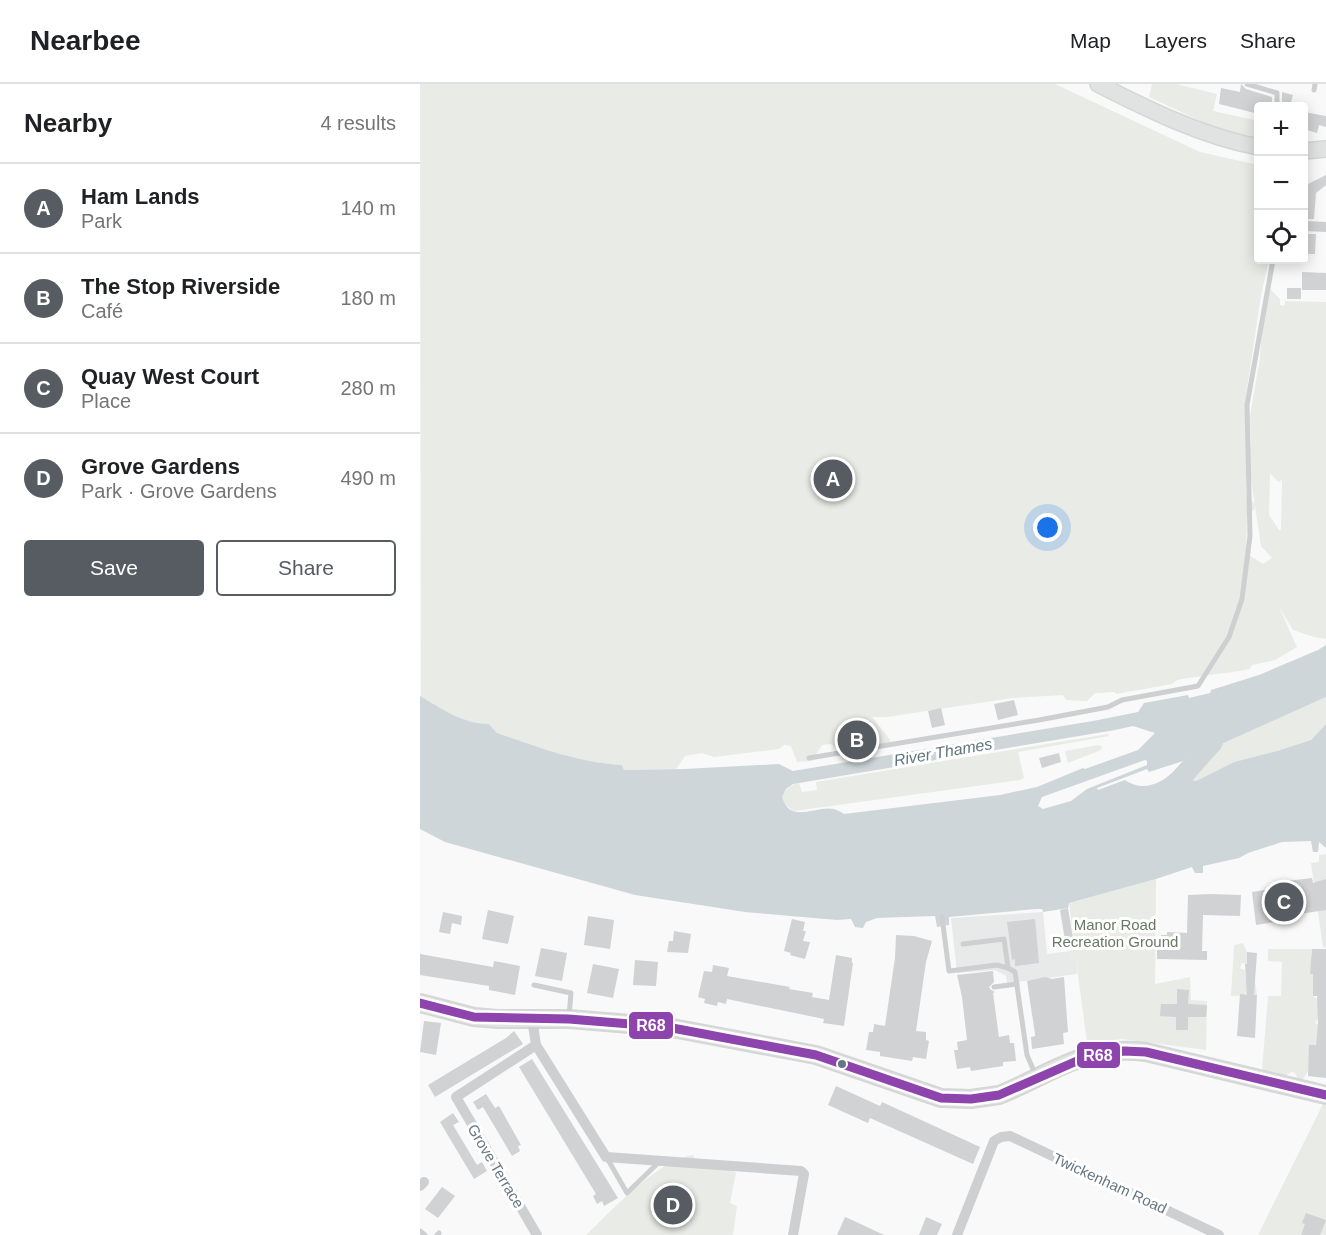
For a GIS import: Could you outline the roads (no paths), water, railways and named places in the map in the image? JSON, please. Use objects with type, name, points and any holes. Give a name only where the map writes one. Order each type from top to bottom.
[{"type":"main road","points":[[420,1003],[474,1017],[569,1019],[667,1027],[816,1054],[892,1082],[951,1100],[999,1095],[1062,1064],[1088,1055],[1122,1051],[1137,1051],[1326,1095]]},
{"type":"street","points":[[1098,84],[1144,107],[1216,137],[1254,146]]},
{"type":"street","points":[[1308,150],[1326,149]]},
{"type":"street","points":[[1308,226],[1326,227]]},
{"type":"street","points":[[532,1018],[536,1045],[606,1157],[801,1171],[804,1174],[793,1235]]},
{"type":"street","name":"Grove Terrace","points":[[536,1045],[456,1097],[537,1235]]},
{"type":"street","name":"Twickenham Road","points":[[957,1235],[994,1142],[1001,1137],[1010,1136],[1219,1235]]},
{"type":"lane","points":[[1247,84],[1277,93],[1277,102]]},
{"type":"lane","points":[[809,758],[1039,720],[1108,707],[1122,700],[1198,686],[1229,637],[1242,599],[1250,536],[1247,405],[1272,264]]},
{"type":"lane","points":[[942,917],[949,971],[997,966],[1015,972],[1027,1054],[1036,1078]]},
{"type":"lane","points":[[963,944],[1004,939],[1008,968]]},
{"type":"lane","points":[[994,987],[1017,984]]},
{"type":"lane","points":[[534,985],[571,993],[569,1019]]},
{"type":"lane","points":[[606,1157],[627,1193],[659,1162]]},
{"type":"lane","points":[[420,1231],[425,1235]]},
{"type":"water","points":[[1326,645],[1326,697],[1217,746],[1200,765],[1189,754],[1183,761],[1149,772],[1147,769],[1097,788],[1098,790],[1125,780],[1139,786],[1146,786],[1166,778],[1177,768],[1191,780],[1196,781],[1234,762],[1311,740],[1326,724],[1326,848],[1319,842],[1318,852],[1313,852],[1311,841],[1282,842],[1239,858],[1203,866],[1203,873],[1195,873],[1192,867],[1069,903],[1068,908],[1043,912],[1042,909],[1036,909],[949,917],[949,925],[937,927],[935,916],[877,918],[866,922],[863,928],[855,927],[851,919],[837,920],[745,912],[635,895],[445,842],[420,829],[420,696],[462,719],[489,724],[497,733],[573,758],[622,765],[624,770],[779,764],[793,771],[1138,712],[1144,703],[1210,693],[1211,690],[1259,675]],"holes":[[[1133,726],[1155,733],[1138,750],[1083,768],[1037,787],[1000,795],[844,814],[827,808],[797,812],[791,810],[782,797],[786,789],[793,784]],[[1145,760],[1147,765],[1087,789],[1071,801],[1043,809],[1038,806],[1042,797]]]},
{"type":"waterway","name":"River Thames","points":[[1167,794],[1213,742]]},
{"type":"place","name":"Ham Lands","points":[[833,479]]},
{"type":"place","name":"The Stop Riverside","points":[[857,740]]},
{"type":"place","name":"Quay West Court","points":[[1284,902]]},
{"type":"place","name":"Grove Gardens","points":[[673,1205]]},
{"type":"park label","name":"Manor Road Recreation Ground","points":[[1115,932]]}]
